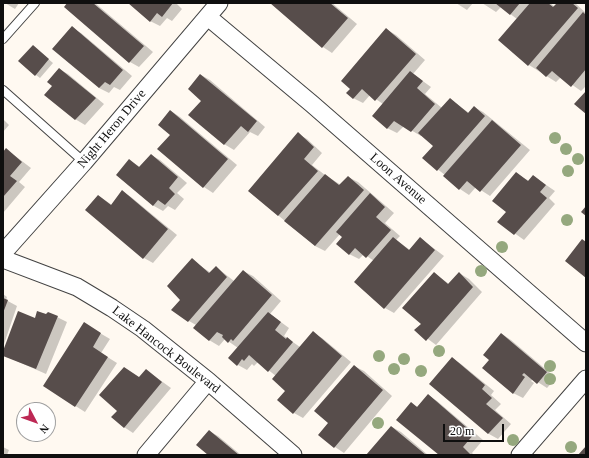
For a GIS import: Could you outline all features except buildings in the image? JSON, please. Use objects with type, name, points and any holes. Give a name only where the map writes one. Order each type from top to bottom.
[{"type":"street","name":"Night Heron Drive","points":[[3,253],[84,162],[220,3]]},
{"type":"street","name":"Loon Avenue","points":[[208,17],[312,104],[586,344]]},
{"type":"street","name":"Lake Hancock Boulevard","points":[[3,259],[77,287],[143,329],[208,381],[293,455]]},
{"type":"street","points":[[520,455],[586,379]]},
{"type":"street","points":[[146,455],[208,381]]},
{"type":"lane","points":[[3,39],[34,3]]},
{"type":"lane","points":[[3,90],[84,162]]}]
